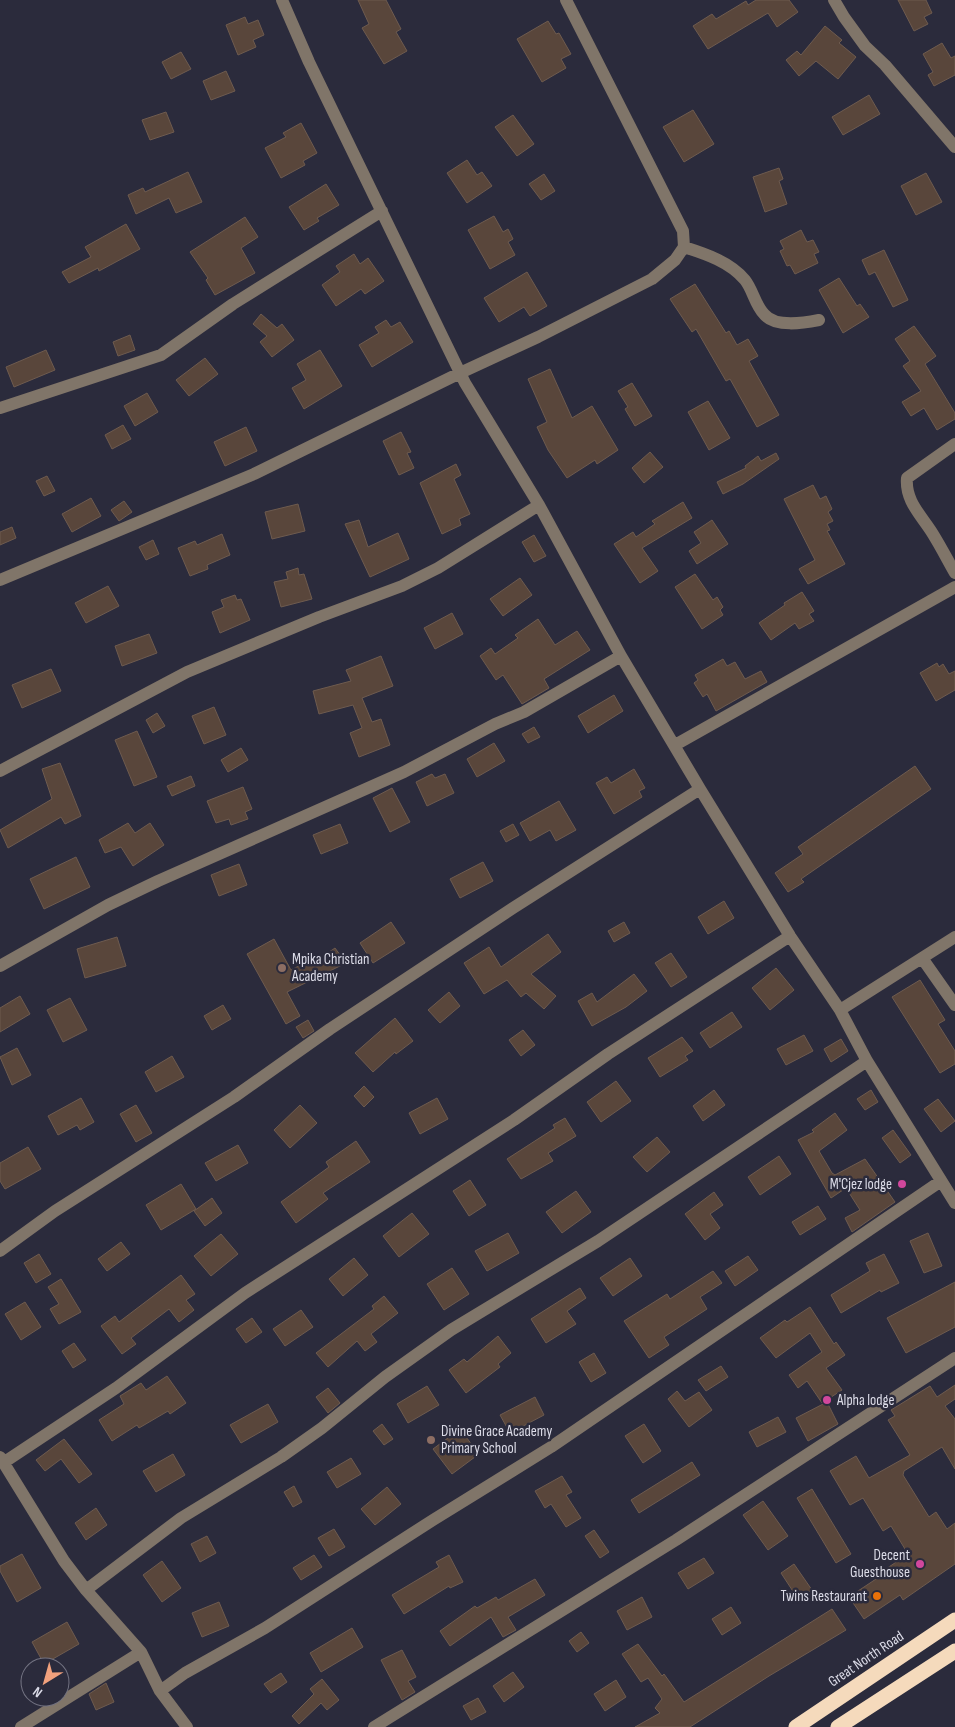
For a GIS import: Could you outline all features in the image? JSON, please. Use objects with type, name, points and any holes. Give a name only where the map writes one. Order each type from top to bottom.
[{"type":"highway","name":"Great North Road","points":[[796,1727],[955,1620]]},
{"type":"highway","points":[[838,1727],[955,1651]]},
{"type":"street","points":[[282,0],[309,62],[460,373],[539,505],[621,656],[700,789],[790,936],[840,1010],[867,1061],[955,1203]]},
{"type":"street","points":[[0,580],[254,474],[460,373],[538,338],[652,279],[675,260],[684,247],[683,231],[566,0]]},
{"type":"street","points":[[834,0],[865,46],[884,65],[955,147]]},
{"type":"street","points":[[0,408],[161,355],[233,304],[382,211]]},
{"type":"street","points":[[684,247],[712,256],[732,269],[745,280],[764,314],[772,321],[805,323],[819,320]]},
{"type":"street","points":[[955,444],[908,478],[906,486],[917,513],[930,530],[955,573]]},
{"type":"street","points":[[0,771],[187,672],[319,617],[402,586],[438,568],[539,505]]},
{"type":"street","points":[[675,745],[955,587]]},
{"type":"street","points":[[0,966],[108,905],[404,772],[495,724],[524,712],[621,656]]},
{"type":"street","points":[[0,1251],[55,1211],[234,1097],[330,1028],[471,935],[700,789]]},
{"type":"street","points":[[187,1727],[160,1691],[141,1652],[86,1590],[64,1561],[1,1460],[116,1388],[244,1293],[514,1120],[608,1054],[790,936]]},
{"type":"street","points":[[840,1010],[955,937]]},
{"type":"street","points":[[922,958],[955,1005]]},
{"type":"street","points":[[86,1590],[181,1518],[281,1457],[322,1428],[386,1377],[451,1330],[598,1241],[867,1061]]},
{"type":"street","points":[[160,1691],[185,1673],[265,1628],[433,1520],[551,1448],[941,1181]]},
{"type":"street","points":[[374,1727],[676,1540],[955,1358]]},
{"type":"street","points":[[21,1727],[141,1652]]},
{"type":"building","points":[[358,0],[386,0],[401,29],[396,32],[407,51],[384,64],[362,28],[369,24]]},
{"type":"building","points":[[756,0],[789,0],[798,12],[777,27],[768,13],[708,49],[693,26],[712,14],[716,19],[746,1],[748,5]]},
{"type":"building","points":[[898,0],[926,0],[932,13],[924,17],[928,24],[914,31]]},
{"type":"building","points":[[245,17],[248,24],[258,20],[264,35],[253,40],[256,47],[238,55],[226,25]]},
{"type":"building","points":[[548,21],[556,34],[559,33],[571,54],[561,59],[566,68],[542,82],[517,39]]},
{"type":"building","points":[[825,26],[842,40],[839,43],[856,57],[838,79],[816,61],[799,76],[786,60],[797,51],[801,55]]},
{"type":"building","points":[[942,43],[951,58],[955,56],[955,75],[934,86],[928,75],[933,72],[923,54]]},
{"type":"building","points":[[181,52],[191,69],[171,79],[162,62]]},
{"type":"building","points":[[226,71],[235,91],[211,100],[203,81]]},
{"type":"building","points":[[869,95],[880,114],[843,135],[832,117]]},
{"type":"building","points":[[693,110],[714,144],[684,162],[663,127]]},
{"type":"building","points":[[166,112],[174,132],[150,140],[142,120]]},
{"type":"building","points":[[513,115],[534,144],[517,156],[495,127]]},
{"type":"building","points":[[301,123],[317,153],[303,161],[305,165],[281,178],[265,148],[286,137],[283,133]]},
{"type":"building","points":[[467,160],[477,175],[482,172],[492,186],[467,203],[447,173]]},
{"type":"building","points":[[779,168],[783,179],[779,181],[787,204],[765,212],[753,177]]},
{"type":"building","points":[[188,172],[202,202],[176,213],[169,198],[136,214],[128,195],[143,188],[145,192]]},
{"type":"building","points":[[926,173],[942,202],[916,215],[901,186]]},
{"type":"building","points":[[544,174],[555,191],[541,200],[529,184]]},
{"type":"building","points":[[326,184],[339,205],[317,218],[319,221],[304,230],[289,207]]},
{"type":"building","points":[[494,216],[503,232],[508,229],[513,239],[508,242],[515,255],[490,269],[468,230]]},
{"type":"building","points":[[245,217],[258,237],[241,248],[255,273],[215,295],[206,280],[208,278],[190,252]]},
{"type":"building","points":[[126,224],[140,249],[99,271],[98,268],[69,283],[62,272],[91,257],[85,247]]},
{"type":"building","points":[[801,230],[807,242],[813,240],[819,252],[814,254],[818,263],[795,274],[790,265],[787,266],[780,251],[784,249],[780,241]]},
{"type":"building","points":[[884,250],[908,300],[893,307],[875,272],[869,275],[862,260]]},
{"type":"building","points":[[354,254],[360,264],[368,258],[384,281],[365,294],[361,289],[336,306],[322,285],[340,272],[336,266]]},
{"type":"building","points":[[527,272],[547,306],[530,316],[524,307],[499,322],[484,298]]},
{"type":"building","points":[[839,278],[857,306],[860,304],[869,317],[843,333],[819,290]]},
{"type":"building","points":[[695,284],[726,333],[729,331],[737,345],[748,339],[758,356],[749,361],[779,415],[757,427],[730,379],[726,381],[696,329],[692,332],[670,299]]},
{"type":"building","points":[[261,314],[277,328],[282,324],[294,340],[272,357],[260,342],[267,336],[253,324]]},
{"type":"building","points":[[386,320],[391,327],[400,322],[413,342],[372,367],[359,345],[379,333],[375,327]]},
{"type":"building","points":[[914,326],[936,356],[925,364],[955,413],[955,419],[937,430],[924,408],[911,416],[902,402],[921,391],[903,366],[910,361],[895,339]]},
{"type":"building","points":[[130,335],[135,350],[118,356],[113,342]]},
{"type":"building","points":[[46,350],[55,370],[14,387],[6,367]]},
{"type":"building","points":[[320,350],[342,386],[304,409],[292,388],[306,380],[297,364]]},
{"type":"building","points":[[205,358],[218,374],[189,396],[176,380]]},
{"type":"building","points":[[550,369],[572,418],[592,406],[618,450],[597,464],[595,460],[567,478],[548,450],[537,427],[547,422],[528,379]]},
{"type":"building","points":[[632,383],[652,416],[635,426],[625,409],[628,407],[618,391]]},
{"type":"building","points":[[147,393],[158,412],[135,426],[124,406]]},
{"type":"building","points":[[708,401],[730,438],[709,450],[688,412]]},
{"type":"building","points":[[123,425],[131,439],[112,449],[105,435]]},
{"type":"building","points":[[246,427],[257,451],[225,466],[214,442]]},
{"type":"building","points":[[401,432],[411,452],[407,453],[414,468],[399,475],[383,441]]},
{"type":"building","points":[[650,452],[663,467],[644,483],[632,468]]},
{"type":"building","points":[[776,453],[779,459],[743,484],[723,494],[717,482],[746,468],[745,466],[758,456],[761,461]]},
{"type":"building","points":[[456,464],[461,475],[454,479],[470,514],[459,519],[461,525],[442,534],[420,483]]},
{"type":"building","points":[[47,476],[55,491],[44,496],[36,481]]},
{"type":"building","points":[[813,485],[820,499],[826,496],[832,509],[828,512],[833,521],[827,524],[830,530],[827,531],[845,564],[808,584],[799,569],[815,560],[784,499]]},
{"type":"building","points":[[91,498],[101,516],[72,532],[62,514]]},
{"type":"building","points":[[124,501],[132,512],[119,521],[111,510]]},
{"type":"building","points":[[683,502],[692,518],[642,548],[658,571],[640,583],[614,544],[633,532],[636,537],[655,524],[652,521]]},
{"type":"building","points":[[298,504],[305,531],[272,539],[265,512]]},
{"type":"building","points":[[359,520],[368,547],[398,533],[409,559],[370,577],[345,524]]},
{"type":"building","points":[[712,520],[728,544],[697,564],[689,551],[701,543],[694,532]]},
{"type":"building","points":[[12,527],[16,538],[0,545],[0,532]]},
{"type":"building","points":[[222,534],[230,555],[207,565],[208,569],[190,576],[178,548],[195,541],[197,545]]},
{"type":"building","points":[[534,535],[546,556],[534,562],[522,542]]},
{"type":"building","points":[[153,540],[159,554],[146,560],[139,547]]},
{"type":"building","points":[[298,568],[299,575],[304,574],[312,599],[281,607],[274,582],[288,579],[286,572]]},
{"type":"building","points":[[695,574],[713,600],[717,597],[723,607],[720,610],[723,615],[702,629],[675,587]]},
{"type":"building","points":[[520,578],[532,595],[503,616],[490,599]]},
{"type":"building","points":[[108,586],[119,606],[86,623],[75,603]]},
{"type":"building","points":[[802,592],[814,611],[809,614],[814,621],[799,629],[795,623],[771,640],[759,623],[785,605],[784,603]]},
{"type":"building","points":[[235,595],[237,600],[241,599],[250,620],[220,633],[212,612],[224,607],[221,600]]},
{"type":"building","points":[[452,613],[463,634],[435,649],[424,628]]},
{"type":"building","points":[[538,619],[555,645],[577,631],[590,650],[544,679],[549,688],[522,704],[503,675],[496,680],[480,656],[491,648],[495,654],[518,638],[515,635]]},
{"type":"building","points":[[149,634],[157,653],[122,666],[115,646]]},
{"type":"building","points":[[381,656],[393,686],[362,698],[372,722],[381,719],[390,745],[359,757],[350,733],[362,728],[353,705],[319,714],[313,691],[351,681],[346,670]]},
{"type":"building","points":[[723,659],[727,666],[735,662],[745,679],[761,671],[767,682],[716,711],[707,694],[703,697],[694,683],[698,680],[695,675]]},
{"type":"building","points":[[937,663],[939,667],[943,664],[949,674],[955,671],[955,690],[936,701],[920,673]]},
{"type":"building","points":[[51,669],[61,691],[22,708],[12,685]]},
{"type":"building","points":[[614,695],[623,711],[588,733],[578,716]]},
{"type":"building","points":[[214,707],[226,735],[204,744],[192,716]]},
{"type":"building","points":[[157,713],[165,726],[153,733],[146,720]]},
{"type":"building","points":[[534,727],[540,737],[528,743],[522,734]]},
{"type":"building","points":[[137,731],[157,777],[134,786],[115,740]]},
{"type":"building","points":[[494,743],[505,761],[477,777],[467,759]]},
{"type":"building","points":[[241,748],[248,760],[228,772],[221,760]]},
{"type":"building","points":[[60,763],[81,816],[65,824],[61,817],[8,848],[0,830],[52,799],[42,769]]},
{"type":"building","points":[[915,766],[931,789],[801,879],[804,882],[788,892],[775,873],[803,854],[798,847]]},
{"type":"building","points":[[634,769],[645,788],[639,791],[642,797],[614,814],[596,783],[607,777],[611,783]]},
{"type":"building","points":[[432,774],[435,778],[445,774],[454,793],[427,806],[416,782]]},
{"type":"building","points":[[191,776],[195,786],[172,796],[167,786]]},
{"type":"building","points":[[243,787],[252,809],[245,812],[248,819],[231,825],[229,819],[216,823],[207,801]]},
{"type":"building","points":[[392,788],[410,822],[390,832],[373,798]]},
{"type":"building","points":[[559,801],[576,830],[556,841],[550,830],[530,841],[520,823]]},
{"type":"building","points":[[128,823],[135,833],[150,823],[164,845],[133,866],[121,847],[105,853],[99,840]]},
{"type":"building","points":[[340,824],[348,843],[321,854],[313,835]]},
{"type":"building","points":[[513,824],[519,835],[506,842],[500,831]]},
{"type":"building","points":[[76,857],[90,887],[44,909],[30,879]]},
{"type":"building","points":[[483,862],[493,881],[460,898],[450,879]]},
{"type":"building","points":[[239,864],[247,885],[219,896],[211,875]]},
{"type":"building","points":[[724,901],[734,918],[708,934],[698,917]]},
{"type":"building","points":[[391,922],[405,943],[373,963],[360,943]]},
{"type":"building","points":[[624,922],[630,933],[614,942],[608,931]]},
{"type":"building","points":[[548,934],[561,952],[531,974],[556,996],[544,1009],[526,993],[521,997],[507,980],[484,994],[464,963],[489,947],[501,967]]},
{"type":"building","points":[[117,937],[126,966],[85,978],[77,949]]},
{"type":"building","points":[[274,939],[291,970],[318,956],[319,959],[335,948],[346,963],[287,992],[300,1016],[286,1024],[247,954]]},
{"type":"building","points":[[671,953],[687,977],[671,987],[655,963]]},
{"type":"building","points":[[776,968],[794,990],[770,1010],[752,988]]},
{"type":"building","points":[[634,974],[647,991],[626,1007],[592,1026],[578,1001],[592,993],[597,1002]]},
{"type":"building","points":[[920,980],[945,1020],[938,1024],[955,1051],[955,1064],[940,1073],[892,997]]},
{"type":"building","points":[[449,992],[460,1006],[440,1023],[428,1010]]},
{"type":"building","points":[[20,996],[30,1014],[0,1032],[0,1008]]},
{"type":"building","points":[[70,998],[87,1030],[63,1042],[47,1010]]},
{"type":"building","points":[[223,1005],[231,1019],[212,1030],[204,1016]]},
{"type":"building","points":[[732,1012],[742,1027],[710,1048],[700,1033]]},
{"type":"building","points":[[395,1018],[413,1041],[396,1054],[395,1052],[373,1072],[355,1053]]},
{"type":"building","points":[[308,1020],[314,1031],[303,1038],[296,1027]]},
{"type":"building","points":[[523,1030],[535,1045],[521,1056],[509,1040]]},
{"type":"building","points":[[804,1035],[813,1051],[786,1065],[777,1049]]},
{"type":"building","points":[[682,1037],[693,1051],[685,1056],[688,1060],[660,1077],[648,1058]]},
{"type":"building","points":[[841,1039],[848,1051],[831,1062],[824,1049]]},
{"type":"building","points":[[17,1048],[31,1075],[12,1085],[0,1057]]},
{"type":"building","points":[[172,1056],[184,1077],[156,1092],[145,1072]]},
{"type":"building","points":[[616,1081],[631,1101],[601,1122],[587,1102]]},
{"type":"building","points":[[364,1086],[374,1097],[364,1107],[354,1096]]},
{"type":"building","points":[[714,1090],[725,1105],[703,1121],[693,1106]]},
{"type":"building","points":[[871,1090],[878,1102],[865,1110],[857,1099]]},
{"type":"building","points":[[81,1098],[94,1122],[80,1130],[77,1125],[58,1135],[48,1116]]},
{"type":"building","points":[[437,1098],[448,1119],[420,1134],[409,1113]]},
{"type":"building","points":[[938,1099],[955,1121],[941,1132],[924,1109]]},
{"type":"building","points":[[136,1105],[152,1133],[136,1142],[120,1114]]},
{"type":"building","points":[[300,1105],[317,1123],[290,1148],[274,1130]]},
{"type":"building","points":[[835,1113],[847,1130],[819,1151],[832,1173],[835,1175],[865,1159],[895,1202],[852,1232],[845,1218],[860,1210],[846,1188],[831,1198],[798,1140],[814,1132],[812,1130]]},
{"type":"building","points":[[565,1118],[576,1136],[548,1153],[553,1161],[521,1179],[507,1159],[555,1128],[553,1125]]},
{"type":"building","points":[[893,1130],[911,1155],[900,1163],[882,1138]]},
{"type":"building","points":[[657,1137],[670,1152],[647,1172],[633,1157]]},
{"type":"building","points":[[356,1141],[370,1162],[323,1193],[328,1199],[296,1223],[281,1202],[329,1167],[326,1162]]},
{"type":"building","points":[[238,1145],[248,1163],[216,1181],[205,1163]]},
{"type":"building","points":[[28,1147],[41,1169],[5,1189],[0,1181],[0,1163]]},
{"type":"building","points":[[779,1156],[791,1174],[760,1195],[748,1177]]},
{"type":"building","points":[[470,1180],[486,1205],[469,1216],[453,1191]]},
{"type":"building","points":[[181,1184],[196,1209],[161,1230],[146,1205]]},
{"type":"building","points":[[576,1191],[591,1212],[562,1233],[546,1212]]},
{"type":"building","points":[[714,1192],[723,1205],[710,1214],[720,1228],[705,1240],[685,1214]]},
{"type":"building","points":[[212,1198],[222,1213],[205,1226],[194,1211]]},
{"type":"building","points":[[818,1206],[826,1219],[800,1235],[792,1222]]},
{"type":"building","points":[[412,1213],[429,1234],[399,1257],[383,1236]]},
{"type":"building","points":[[508,1233],[519,1253],[487,1271],[475,1251]]},
{"type":"building","points":[[928,1233],[942,1266],[924,1273],[910,1241]]},
{"type":"building","points":[[221,1234],[238,1254],[211,1276],[194,1256]]},
{"type":"building","points":[[121,1242],[130,1254],[107,1271],[98,1259]]},
{"type":"building","points":[[39,1254],[51,1274],[36,1283],[24,1263]]},
{"type":"building","points":[[884,1254],[899,1283],[881,1292],[880,1290],[841,1313],[831,1295],[870,1271],[866,1263]]},
{"type":"building","points":[[748,1256],[758,1270],[735,1286],[725,1271]]},
{"type":"building","points":[[354,1258],[368,1275],[343,1296],[329,1279]]},
{"type":"building","points":[[630,1258],[642,1276],[613,1296],[600,1278]]},
{"type":"building","points":[[452,1268],[469,1294],[444,1310],[427,1284]]},
{"type":"building","points":[[713,1271],[722,1283],[700,1297],[707,1309],[664,1337],[669,1345],[649,1358],[624,1321],[667,1294],[670,1299]]},
{"type":"building","points":[[181,1275],[195,1294],[186,1300],[194,1310],[179,1322],[169,1309],[131,1338],[136,1344],[122,1354],[101,1326],[115,1316],[119,1322]]},
{"type":"building","points":[[61,1279],[81,1312],[59,1324],[50,1309],[59,1304],[48,1287]]},
{"type":"building","points":[[955,1282],[955,1327],[906,1353],[887,1318]]},
{"type":"building","points":[[580,1288],[586,1298],[567,1311],[576,1324],[546,1343],[531,1319]]},
{"type":"building","points":[[384,1296],[398,1313],[371,1334],[377,1342],[365,1351],[357,1341],[328,1367],[316,1353],[374,1309],[372,1306]]},
{"type":"building","points":[[25,1302],[41,1327],[21,1340],[5,1314]]},
{"type":"building","points":[[810,1307],[834,1344],[836,1342],[845,1355],[826,1368],[842,1390],[822,1403],[807,1381],[798,1388],[789,1375],[822,1352],[810,1333],[776,1358],[760,1338],[785,1320],[787,1322]]},
{"type":"building","points":[[301,1310],[313,1327],[285,1346],[273,1329]]},
{"type":"building","points":[[252,1318],[262,1332],[246,1343],[236,1329]]},
{"type":"building","points":[[498,1336],[511,1353],[498,1364],[500,1367],[466,1393],[449,1370],[464,1359],[467,1362]]},
{"type":"building","points":[[74,1343],[86,1360],[73,1368],[62,1351]]},
{"type":"building","points":[[594,1353],[606,1373],[591,1382],[579,1362]]},
{"type":"building","points":[[721,1366],[728,1377],[706,1391],[698,1380]]},
{"type":"building","points":[[167,1376],[186,1403],[170,1414],[168,1411],[139,1428],[137,1425],[112,1441],[99,1420],[124,1404],[120,1396],[141,1383],[146,1390]]},
{"type":"building","points":[[955,1385],[955,1399],[945,1406],[955,1419],[955,1469],[942,1447],[904,1471],[903,1475],[929,1517],[936,1512],[947,1529],[955,1523],[955,1564],[903,1600],[900,1595],[864,1619],[849,1597],[885,1573],[883,1571],[908,1554],[891,1526],[883,1531],[863,1498],[850,1505],[830,1471],[856,1456],[869,1478],[910,1455],[888,1420],[895,1416],[891,1410],[930,1386],[937,1397]]},
{"type":"building","points":[[427,1386],[439,1405],[408,1423],[397,1404]]},
{"type":"building","points":[[328,1388],[340,1403],[328,1413],[316,1397]]},
{"type":"building","points":[[677,1391],[685,1401],[699,1392],[712,1410],[689,1427],[668,1399]]},
{"type":"building","points":[[535,1397],[544,1415],[510,1433],[500,1415]]},
{"type":"building","points":[[827,1402],[838,1424],[808,1441],[796,1418]]},
{"type":"building","points":[[268,1404],[278,1422],[241,1443],[230,1425]]},
{"type":"building","points":[[778,1417],[786,1432],[757,1447],[749,1432]]},
{"type":"building","points":[[382,1424],[393,1439],[384,1445],[373,1431]]},
{"type":"building","points":[[644,1424],[661,1451],[643,1463],[625,1436]]},
{"type":"building","points":[[460,1429],[479,1454],[452,1474],[433,1449]]},
{"type":"building","points":[[64,1439],[92,1474],[79,1483],[61,1459],[45,1471],[36,1460]]},
{"type":"building","points":[[173,1454],[185,1475],[156,1492],[143,1471]]},
{"type":"building","points":[[351,1458],[361,1474],[337,1488],[327,1472]]},
{"type":"building","points":[[692,1462],[700,1475],[639,1513],[631,1500]]},
{"type":"building","points":[[562,1476],[572,1492],[566,1495],[581,1518],[566,1527],[551,1504],[545,1508],[535,1491]]},
{"type":"building","points":[[294,1486],[302,1502],[293,1507],[284,1492]]},
{"type":"building","points":[[387,1487],[401,1504],[375,1525],[361,1509]]},
{"type":"building","points":[[812,1489],[851,1554],[836,1563],[797,1498]]},
{"type":"building","points":[[763,1501],[788,1536],[768,1550],[743,1515]]},
{"type":"building","points":[[96,1508],[107,1525],[86,1540],[75,1523]]},
{"type":"building","points":[[334,1529],[345,1547],[329,1556],[318,1538]]},
{"type":"building","points":[[594,1530],[609,1552],[600,1558],[585,1536]]},
{"type":"building","points":[[207,1536],[216,1553],[200,1562],[191,1544]]},
{"type":"building","points":[[22,1554],[41,1588],[17,1602],[0,1571],[0,1566]]},
{"type":"building","points":[[314,1555],[322,1567],[301,1580],[293,1568]]},
{"type":"building","points":[[449,1555],[463,1582],[450,1588],[449,1586],[404,1614],[392,1595],[439,1567],[436,1562]]},
{"type":"building","points":[[704,1558],[714,1573],[688,1589],[678,1573]]},
{"type":"building","points":[[162,1561],[181,1588],[162,1602],[143,1575]]},
{"type":"building","points":[[794,1564],[812,1590],[798,1599],[781,1573]]},
{"type":"building","points":[[535,1579],[545,1595],[508,1617],[516,1630],[503,1637],[491,1617],[450,1646],[440,1631],[475,1606],[477,1608],[496,1597],[498,1600]]},
{"type":"building","points":[[642,1597],[652,1617],[627,1630],[617,1611]]},
{"type":"building","points":[[219,1602],[229,1626],[202,1637],[192,1613]]},
{"type":"building","points":[[731,1607],[741,1623],[722,1635],[712,1619]]},
{"type":"building","points":[[832,1609],[846,1630],[769,1676],[690,1727],[635,1727],[660,1713],[655,1708],[662,1699],[648,1678],[641,1682],[622,1654],[638,1644],[662,1676],[664,1674],[684,1702]]},
{"type":"building","points":[[67,1622],[79,1644],[56,1657],[40,1657],[32,1642]]},
{"type":"building","points":[[352,1628],[363,1647],[321,1672],[310,1653]]},
{"type":"building","points":[[581,1632],[589,1643],[577,1652],[569,1641]]},
{"type":"building","points":[[402,1650],[416,1677],[408,1681],[415,1692],[402,1700],[381,1660]]},
{"type":"building","points":[[513,1672],[524,1687],[504,1702],[493,1686]]},
{"type":"building","points":[[281,1673],[287,1682],[271,1693],[264,1684]]},
{"type":"building","points":[[322,1679],[339,1700],[327,1710],[321,1703],[299,1724],[292,1716],[314,1694],[310,1689]]},
{"type":"building","points":[[616,1680],[626,1697],[605,1711],[594,1694]]},
{"type":"building","points":[[106,1683],[114,1702],[96,1710],[89,1694]]},
{"type":"building","points":[[478,1698],[486,1712],[471,1720],[463,1706]]},
{"type":"place","name":"Mpika Christian Academy","points":[[282,968]]},
{"type":"place","name":"M'Cjez lodge","points":[[902,1184]]},
{"type":"place","name":"Alpha lodge","points":[[827,1400]]},
{"type":"place","name":"Divine Grace Academy Primary School","points":[[431,1440]]},
{"type":"place","name":"Decent Guesthouse","points":[[920,1564]]},
{"type":"place","name":"Twins Restaurant","points":[[877,1596]]}]
